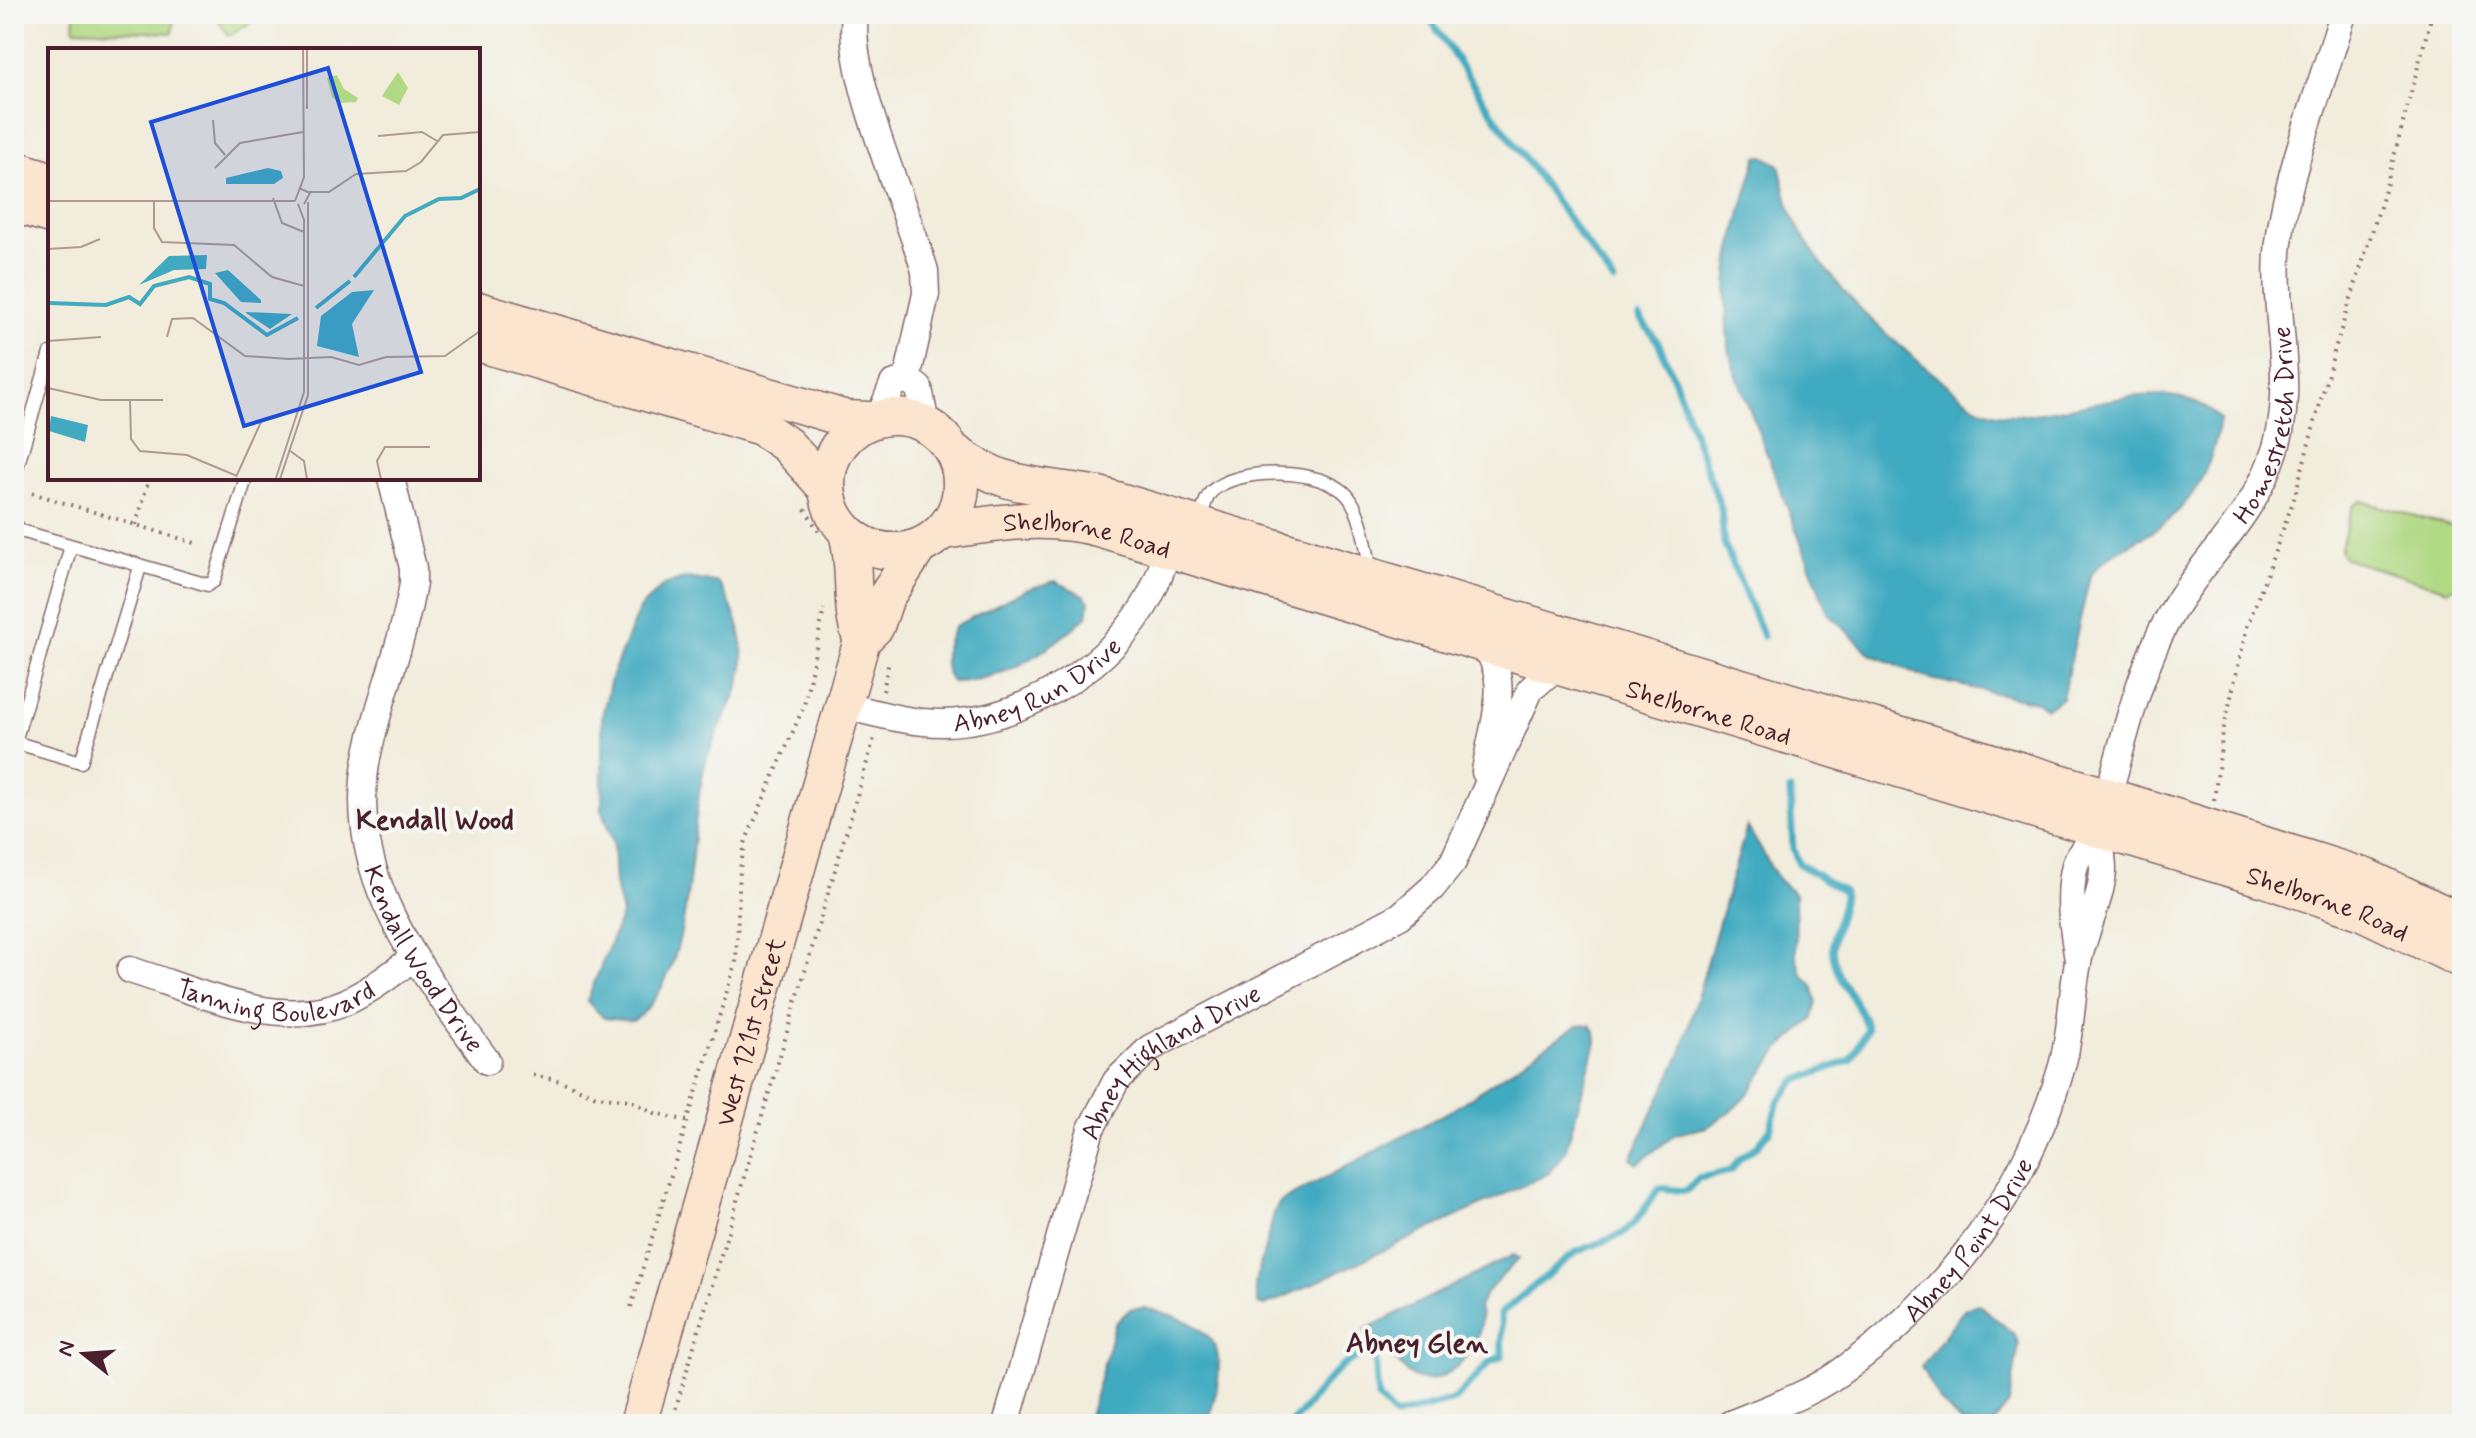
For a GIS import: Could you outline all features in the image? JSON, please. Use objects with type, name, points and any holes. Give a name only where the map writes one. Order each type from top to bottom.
[{"type":"street","points":[[855,14],[855,45],[862,81],[925,271],[926,294],[907,379]]},
{"type":"street","name":"Homestretch Drive","points":[[2103,812],[2161,633],[2192,583],[2244,519],[2264,481],[2279,437],[2286,392],[2277,277],[2281,226],[2343,14]]},
{"type":"street","points":[[14,169],[48,179]]},
{"type":"street","points":[[14,204],[48,214]]},
{"type":"street","points":[[480,311],[847,419],[909,418],[926,425],[953,451],[962,480],[961,496],[930,539],[890,552],[875,549],[835,536],[836,519],[814,494],[787,445],[761,427],[480,344]]},
{"type":"street","points":[[814,494],[827,476],[835,452],[848,435],[874,419],[893,384],[907,379]]},
{"type":"street","points":[[907,379],[919,388],[926,425]]},
{"type":"street","name":"Shelborne Road","points":[[953,451],[981,471],[1013,484],[1099,495],[1371,576],[2103,812],[2351,907],[2462,960]]},
{"type":"street","name":"Kendall Wood Drive","points":[[391,480],[413,568],[413,583],[367,756],[364,821],[369,857],[383,901],[413,958],[487,1061]]},
{"type":"street","name":"Shelborne Road","points":[[930,539],[1015,519],[1078,523],[1566,669],[2103,812],[2366,877],[2462,922]]},
{"type":"street","name":"West 121st Street","points":[[835,536],[855,563],[854,621],[877,644]]},
{"type":"street","name":"West 121st Street","points":[[638,1424],[862,710],[877,644],[876,626],[886,597],[930,539]]},
{"type":"street","name":"Abney Run Drive","points":[[862,710],[947,723],[1003,711],[1049,693],[1090,665],[1125,633],[1150,597],[1168,549]]},
{"type":"street","name":"Abney Highland Drive","points":[[1480,807],[1491,729],[1500,691],[1495,658],[1482,643]]},
{"type":"street","name":"Abney Highland Drive","points":[[1006,1424],[1091,1129],[1116,1081],[1150,1048],[1400,916],[1432,888],[1453,862],[1530,690],[1549,673],[1566,669]]},
{"type":"street","name":"Abney Point Drive","points":[[1730,1424],[1790,1400],[1839,1374],[1929,1297],[1962,1260],[2007,1195],[2032,1151],[2049,1109],[2073,1018],[2078,960],[2103,872],[2103,812]]},
{"type":"street","name":"Tanning Boulevard","points":[[130,970],[251,1008],[305,1011],[344,1003],[413,958]]},
{"type":"lane","points":[[14,478],[48,360]]},
{"type":"lane","points":[[1200,525],[1210,493],[1222,484],[1271,474],[1317,479],[1334,486],[1350,500],[1371,576]]},
{"type":"lane","points":[[14,523],[21,531],[201,585],[214,581],[245,480]]},
{"type":"lane","points":[[71,546],[14,742],[81,762],[140,567]]},
{"type":"path","points":[[2213,806],[2223,732],[2247,627],[2293,502],[2334,352],[2384,194],[2432,14]]},
{"type":"path","points":[[136,525],[148,480]]},
{"type":"path","points":[[32,493],[195,543]]},
{"type":"path","points":[[814,494],[835,536]]},
{"type":"path","points":[[631,1307],[736,961],[740,868],[746,840],[804,706],[820,620],[828,600]]},
{"type":"path","points":[[671,1424],[827,891],[874,744],[862,710],[877,644]]},
{"type":"path","points":[[533,1075],[561,1081],[596,1096],[630,1100],[655,1113],[687,1121]]},
{"type":"green space","points":[[75,14],[174,14],[173,33],[74,29]]},
{"type":"green space","points":[[214,14],[264,14],[229,36]]},
{"type":"green space","points":[[2361,501],[2462,529],[2462,568],[2457,585],[2448,590],[2345,559],[2340,550],[2353,506]]},
{"type":"water","points":[[1764,156],[1779,165],[1795,222],[1828,272],[1862,311],[1900,346],[1974,405],[1997,414],[2023,415],[2114,399],[2172,396],[2198,404],[2220,420],[2211,456],[2187,501],[2161,526],[2115,553],[2090,576],[2062,698],[2047,708],[2036,702],[1927,678],[1870,654],[1828,613],[1732,363],[1728,336],[1727,285],[1735,234],[1757,157]]},
{"type":"water","points":[[687,578],[719,583],[740,632],[743,653],[741,676],[706,761],[680,938],[669,971],[654,1000],[633,1021],[604,1018],[587,1001],[622,914],[615,885],[613,842],[602,811],[602,716],[612,675],[639,609],[664,585]]},
{"type":"water","points":[[1055,581],[1084,595],[1089,602],[1087,616],[1025,662],[990,676],[952,682],[946,668],[945,654],[955,626],[1025,590]]},
{"type":"water","points":[[1747,826],[1779,880],[1795,894],[1796,958],[1802,974],[1812,984],[1817,1003],[1812,1020],[1780,1048],[1748,1094],[1729,1113],[1707,1127],[1676,1134],[1637,1164],[1631,1158],[1681,1053]]},
{"type":"water","points":[[1590,1025],[1595,1031],[1596,1043],[1565,1152],[1548,1174],[1265,1306],[1258,1304],[1255,1285],[1275,1210],[1280,1202],[1452,1110],[1576,1026]]},
{"type":"water","points":[[1514,1255],[1519,1258],[1486,1293],[1479,1307],[1481,1326],[1472,1347],[1457,1366],[1442,1376],[1425,1380],[1409,1374],[1384,1345],[1364,1330]]},
{"type":"water","points":[[1978,1304],[2014,1334],[2019,1344],[2009,1403],[1993,1424],[1962,1424],[1939,1400],[1921,1367],[1965,1308]]},
{"type":"water","points":[[1144,1308],[1190,1323],[1205,1333],[1214,1345],[1218,1377],[1207,1424],[1087,1424],[1115,1324],[1130,1309]]},
{"type":"waterway","points":[[1427,14],[1483,100],[1614,282]]},
{"type":"waterway","points":[[1639,317],[1658,342],[1675,381],[1721,508],[1724,543],[1763,636]]},
{"type":"waterway","points":[[1290,1424],[1339,1369],[1362,1355],[1375,1354],[1378,1399],[1395,1416],[1454,1400],[1490,1362],[1502,1356],[1501,1313],[1576,1252],[1622,1234],[1636,1221],[1659,1188],[1686,1191],[1699,1178],[1731,1171],[1739,1159],[1757,1146],[1770,1130],[1778,1102],[1795,1081],[1851,1060],[1867,1029],[1845,987],[1832,951],[1844,892],[1799,864],[1793,849],[1790,791]]},
{"type":"district","name":"Kendall Wood","points":[[435,819]]},
{"type":"district","name":"Abney Glen","points":[[1417,1342]]}]
